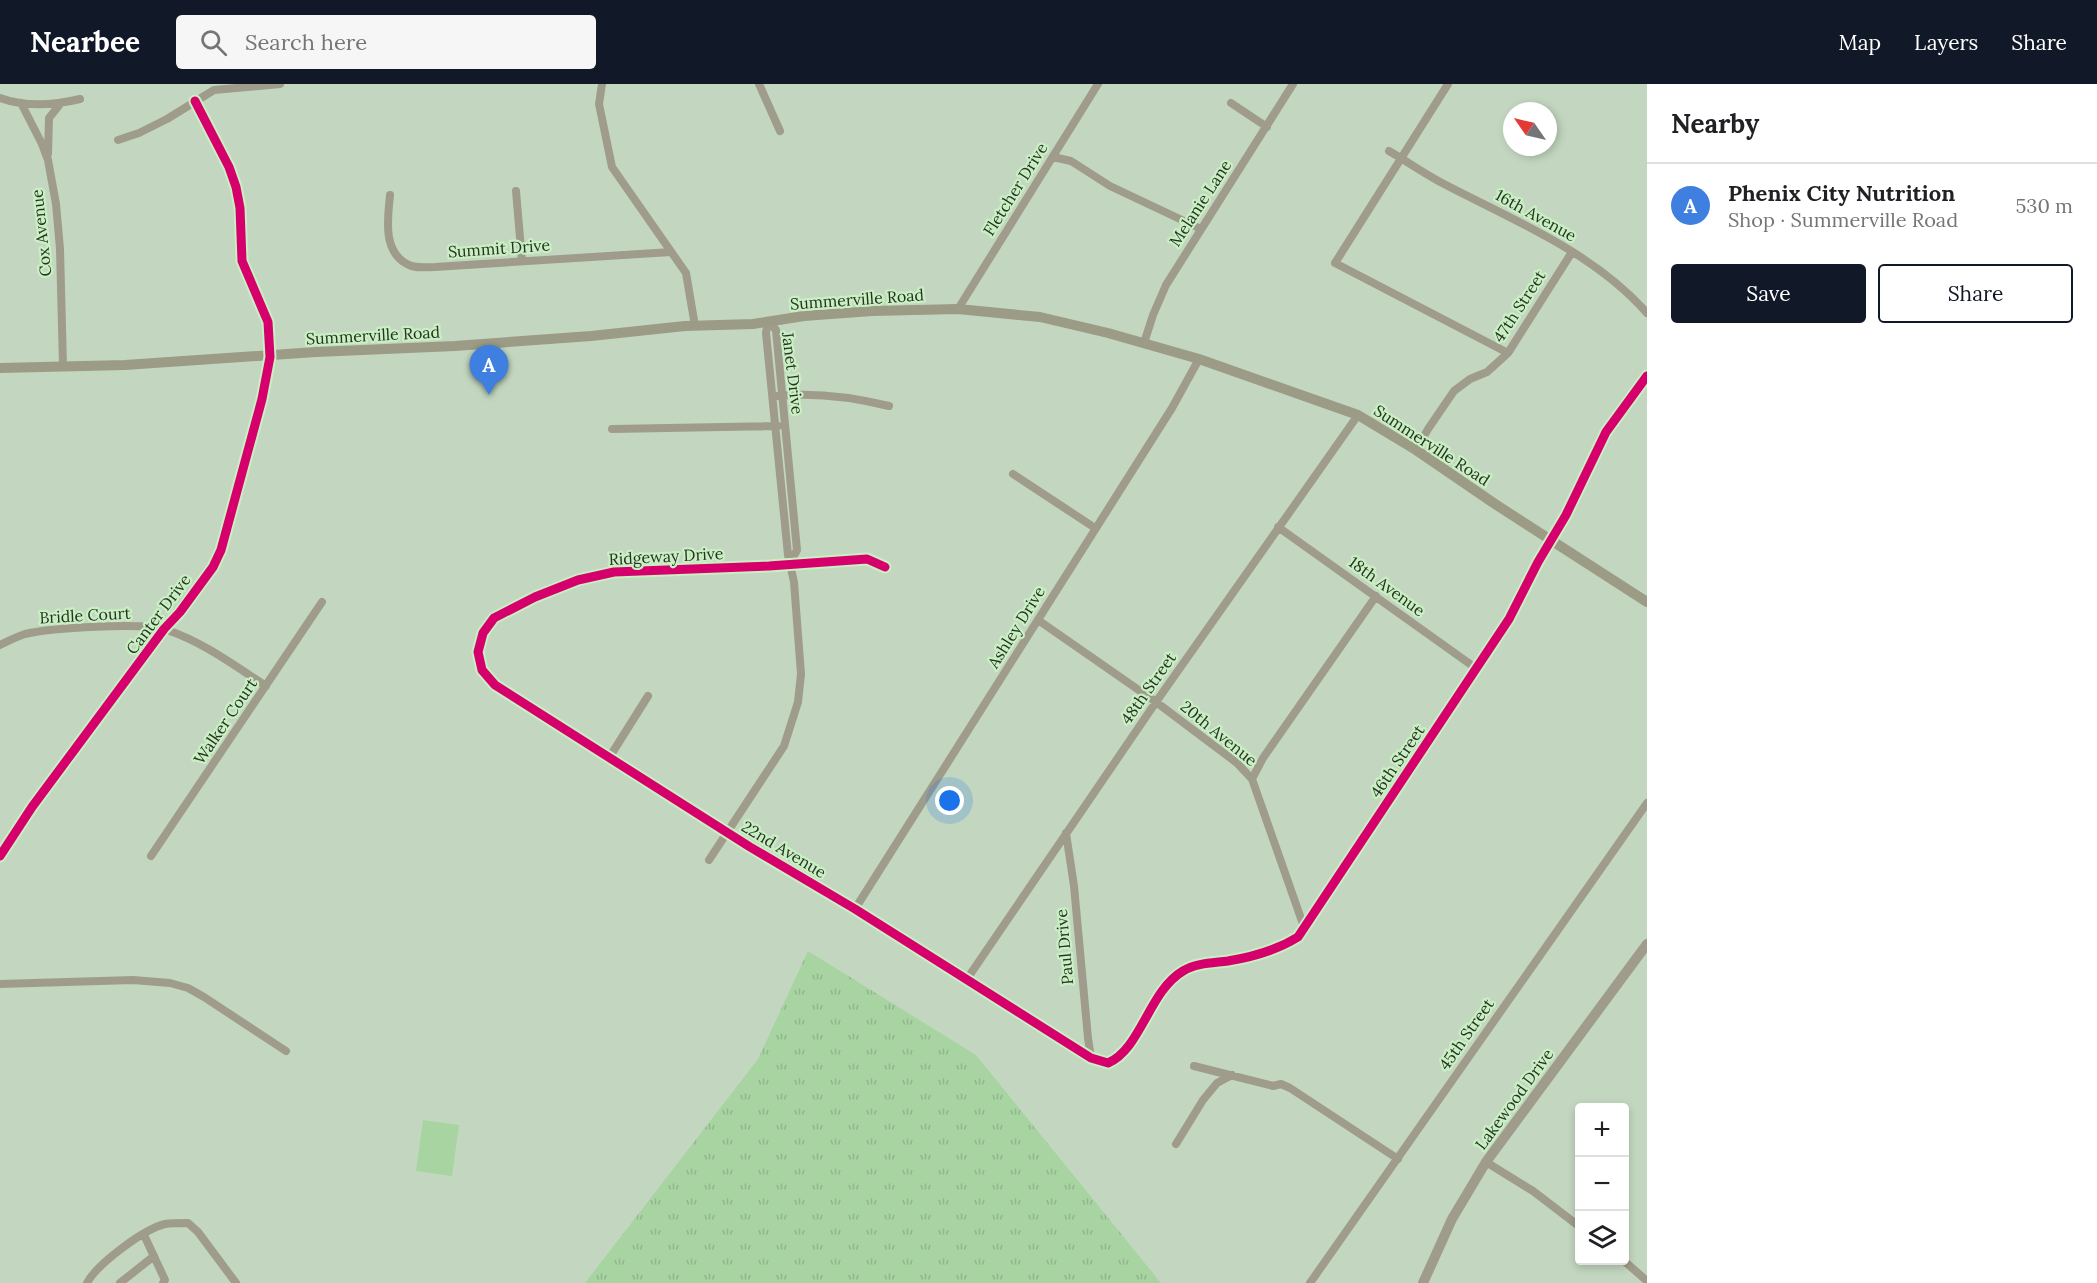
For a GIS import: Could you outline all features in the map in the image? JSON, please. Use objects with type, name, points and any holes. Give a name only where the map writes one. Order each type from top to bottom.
[{"type":"main road","name":"Summerville Road","points":[[0,368],[125,365],[270,357],[316,352],[474,345],[695,326],[753,324],[872,311],[958,309],[1040,317],[1199,359],[1358,415],[1416,450],[1647,602]]},
{"type":"street","points":[[118,141],[139,133],[214,90],[280,84]]},
{"type":"street","points":[[602,84],[599,104],[612,167],[687,273],[695,326]]},
{"type":"street","points":[[759,84],[780,131]]},
{"type":"street","name":"Fletcher Drive","points":[[958,309],[1098,84]]},
{"type":"street","name":"Melanie Lane","points":[[1144,343],[1166,285],[1293,84]]},
{"type":"street","points":[[1448,84],[1335,263],[1508,353]]},
{"type":"street","points":[[0,98],[21,103],[61,103],[80,99]]},
{"type":"street","name":"Canter Drive","points":[[0,856],[32,807],[213,567],[221,550],[262,399],[270,357],[268,322],[242,261],[237,187],[195,101]]},
{"type":"street","name":"Cox Avenue","points":[[21,103],[48,160],[56,204],[60,249],[63,366]]},
{"type":"street","points":[[48,160],[49,118],[61,103]]},
{"type":"street","points":[[1231,103],[1267,127]]},
{"type":"street","name":"16th Avenue","points":[[1389,152],[1442,182],[1541,232],[1603,272],[1647,314]]},
{"type":"street","points":[[1053,157],[1071,161],[1110,186],[1201,229]]},
{"type":"street","points":[[516,191],[522,261]]},
{"type":"street","name":"Summit Drive","points":[[390,195],[389,241],[393,250],[406,264],[416,267],[670,252]]},
{"type":"street","name":"47th Street","points":[[1416,450],[1454,392],[1470,379],[1487,372],[1508,353],[1572,252]]},
{"type":"street","name":"Janet Drive","points":[[768,321],[776,330],[797,550],[789,565]]},
{"type":"street","name":"Janet Drive","points":[[710,860],[784,746],[798,702],[801,674],[800,646],[794,582],[789,565],[772,396],[766,333],[768,321]]},
{"type":"street","name":"Ashley Drive","points":[[855,909],[1172,408],[1199,359]]},
{"type":"street","name":"46th Street","points":[[1091,1058],[1108,1063],[1117,1059],[1125,1051],[1153,1003],[1183,970],[1201,964],[1255,955],[1282,947],[1298,937],[1509,619],[1566,515],[1606,432],[1647,376]]},
{"type":"street","points":[[772,396],[797,393],[844,396],[888,406]]},
{"type":"street","name":"48th Street","points":[[967,979],[1156,702],[1358,415]]},
{"type":"street","points":[[612,429],[785,426]]},
{"type":"street","points":[[1013,474],[1095,528]]},
{"type":"street","name":"18th Avenue","points":[[1278,527],[1477,669]]},
{"type":"street","name":"Ridgeway Drive","points":[[478,652],[483,633],[494,618],[535,597],[596,575],[614,572],[789,565],[867,559],[885,567]]},
{"type":"street","points":[[1252,779],[1263,758],[1376,596]]},
{"type":"street","name":"Walker Court","points":[[151,856],[322,602]]},
{"type":"street","name":"20th Avenue","points":[[1038,621],[1156,702],[1237,763],[1252,779],[1304,927]]},
{"type":"street","name":"Bridle Court","points":[[0,645],[27,634],[72,628],[164,629],[205,647],[266,686]]},
{"type":"street","name":"22nd Avenue","points":[[478,652],[482,670],[495,685],[727,833],[855,909],[1091,1058]]},
{"type":"street","points":[[609,758],[648,696]]},
{"type":"street","name":"45th Street","points":[[1310,1283],[1647,803]]},
{"type":"street","name":"Paul Drive","points":[[1066,833],[1074,885],[1091,1058]]},
{"type":"street","name":"Lakewood Drive","points":[[1423,1283],[1452,1219],[1486,1162],[1647,944]]},
{"type":"street","points":[[0,984],[133,980],[170,983],[204,996],[286,1051]]},
{"type":"street","points":[[1194,1066],[1273,1086],[1281,1084],[1290,1088],[1398,1159]]},
{"type":"street","points":[[1176,1144],[1203,1100],[1217,1083],[1232,1075]]},
{"type":"street","points":[[1486,1162],[1533,1191],[1575,1223]]},
{"type":"street","points":[[87,1283],[110,1256],[144,1235],[164,1224],[188,1223],[198,1232],[236,1283]]},
{"type":"street","points":[[144,1235],[165,1280],[162,1283]]},
{"type":"street","points":[[120,1283],[154,1256]]},
{"type":"street","points":[[1629,1265],[1647,1281]]},
{"type":"green space","points":[[808,951],[976,1055],[1161,1283],[585,1283],[758,1059]]},
{"type":"green space","points":[[423,1120],[459,1125],[452,1176],[416,1171]]},
{"type":"cycle path","points":[[0,856],[32,807],[213,567],[221,550],[262,399],[270,357],[268,322],[242,261],[240,208],[236,187],[229,167],[195,101]]},
{"type":"cycle path","points":[[885,567],[867,559],[769,566],[614,572],[578,580],[535,597],[494,618],[483,633],[478,652],[482,670],[495,685],[750,847],[855,909],[1091,1058],[1108,1063],[1129,1046],[1162,992],[1171,980],[1183,971],[1199,965],[1256,955],[1282,946],[1298,937],[1509,619],[1538,562],[1566,515],[1606,432],[1647,376]]},
{"type":"place","name":"Phenix City Nutrition","points":[[489,395]]}]
